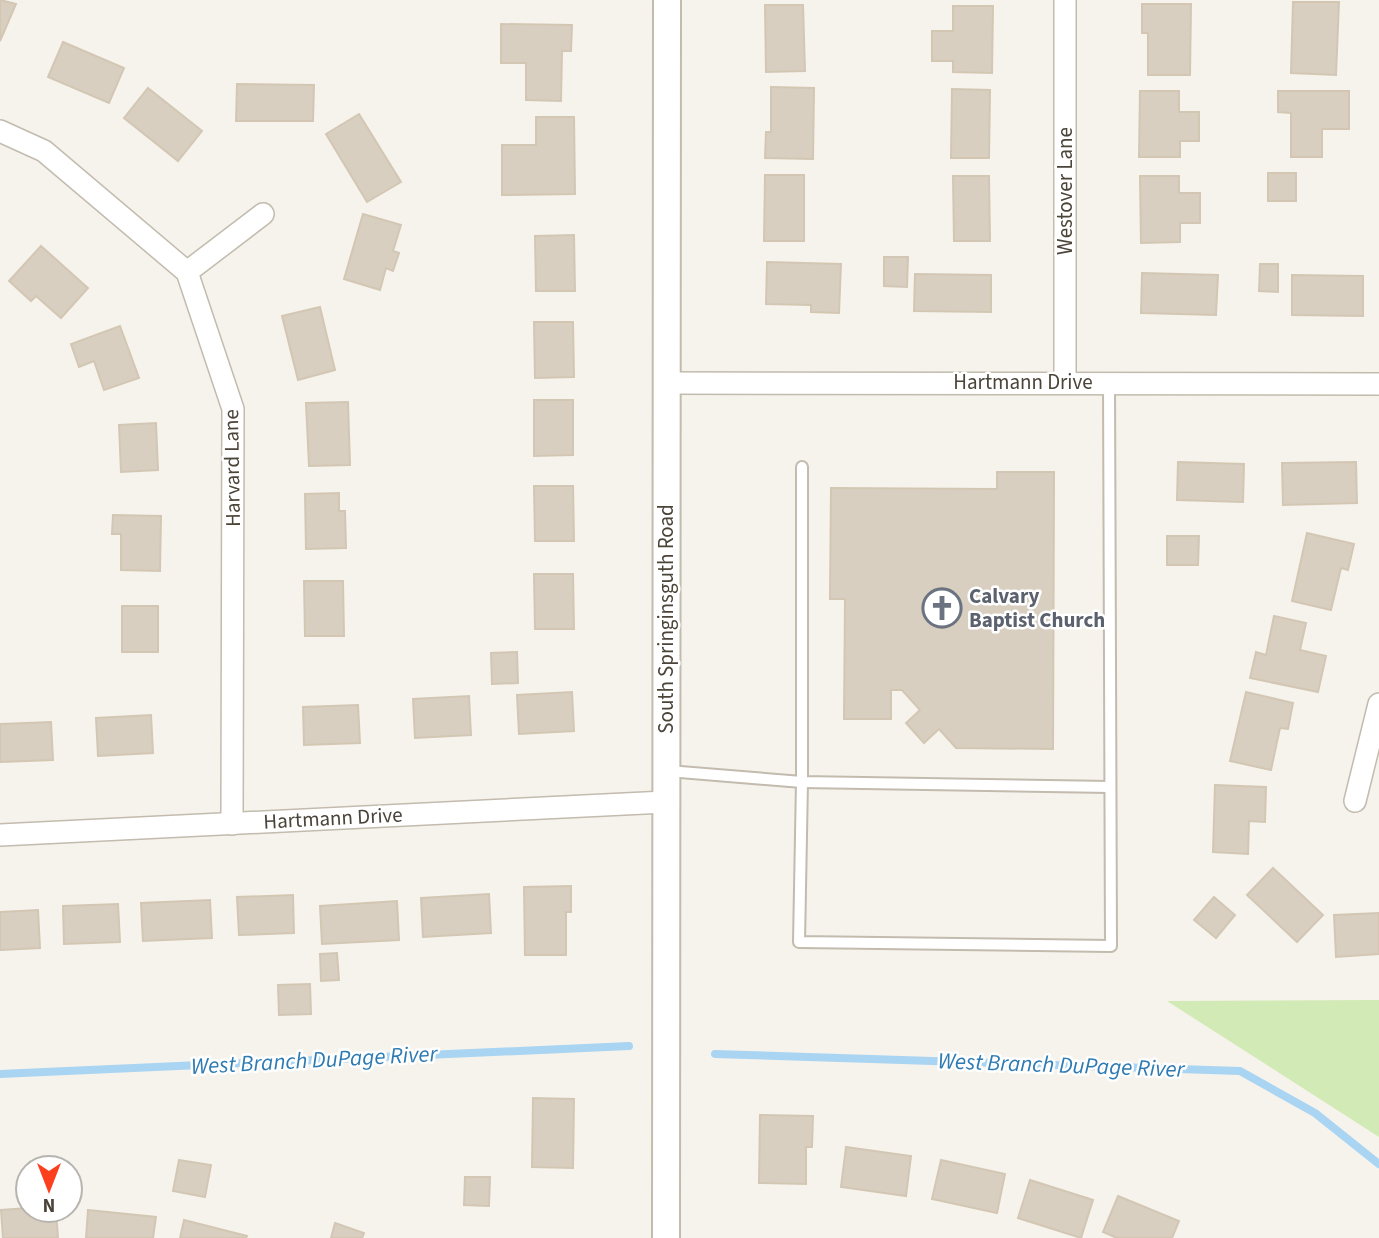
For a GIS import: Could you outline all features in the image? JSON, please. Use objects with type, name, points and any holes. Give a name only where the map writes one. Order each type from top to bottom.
[{"type":"street","name":"South Springinsguth Road","points":[[666,1238],[667,0]]},
{"type":"street","name":"Westover Lane","points":[[1065,0],[1065,382]]},
{"type":"street","points":[[0,131],[44,151],[187,272],[263,214]]},
{"type":"street","name":"Harvard Lane","points":[[187,272],[233,409],[232,824]]},
{"type":"street","name":"Hartmann Drive","points":[[667,383],[1379,384]]},
{"type":"street","points":[[1355,801],[1379,704]]},
{"type":"street","name":"Hartmann Drive","points":[[0,835],[665,802]]},
{"type":"lane","points":[[802,467],[803,782],[799,942],[1111,946],[1109,382]]},
{"type":"lane","points":[[665,771],[803,782],[1110,787]]},
{"type":"green space","points":[[1379,1000],[1379,1137],[1167,1001]]},
{"type":"building","points":[[0,0],[16,4],[0,41]]},
{"type":"building","points":[[1293,2],[1339,2],[1336,75],[1291,73]]},
{"type":"building","points":[[1142,4],[1191,4],[1190,75],[1148,75],[1148,33],[1142,33]]},
{"type":"building","points":[[765,5],[803,5],[805,71],[766,72]]},
{"type":"building","points":[[953,6],[993,6],[992,73],[953,72],[953,61],[932,61],[932,31],[953,31]]},
{"type":"building","points":[[501,24],[572,25],[571,51],[562,51],[561,101],[526,100],[526,63],[501,63]]},
{"type":"building","points":[[63,42],[124,68],[109,103],[48,77]]},
{"type":"building","points":[[237,84],[314,85],[313,121],[236,121]]},
{"type":"building","points":[[771,87],[814,88],[813,159],[765,158],[766,132],[771,132]]},
{"type":"building","points":[[148,88],[202,131],[178,161],[124,118]]},
{"type":"building","points":[[952,89],[990,90],[989,158],[951,158]]},
{"type":"building","points":[[1140,91],[1179,91],[1179,112],[1199,112],[1199,141],[1180,141],[1180,157],[1139,157]]},
{"type":"building","points":[[1278,91],[1349,91],[1349,129],[1322,129],[1322,157],[1291,157],[1291,113],[1278,112]]},
{"type":"building","points":[[359,114],[401,182],[367,202],[326,134]]},
{"type":"building","points":[[536,117],[574,117],[575,194],[502,195],[502,145],[536,145]]},
{"type":"building","points":[[1268,173],[1296,173],[1296,201],[1268,201]]},
{"type":"building","points":[[765,175],[804,175],[804,241],[764,241]]},
{"type":"building","points":[[953,176],[989,176],[990,241],[954,241]]},
{"type":"building","points":[[1140,176],[1179,176],[1179,193],[1200,193],[1200,223],[1180,223],[1180,242],[1141,243]]},
{"type":"building","points":[[363,214],[401,225],[393,251],[399,253],[393,271],[386,268],[380,290],[344,279]]},
{"type":"building","points":[[574,235],[575,291],[536,291],[535,236]]},
{"type":"building","points":[[41,246],[88,288],[61,318],[36,296],[31,301],[9,281]]},
{"type":"building","points":[[884,257],[908,257],[907,287],[884,286]]},
{"type":"building","points":[[767,262],[841,264],[839,313],[811,312],[811,305],[766,304]]},
{"type":"building","points":[[1260,264],[1278,264],[1278,292],[1259,291]]},
{"type":"building","points":[[1142,273],[1218,275],[1216,315],[1141,313]]},
{"type":"building","points":[[915,274],[991,275],[991,312],[914,311]]},
{"type":"building","points":[[1292,275],[1363,276],[1363,316],[1292,315]]},
{"type":"building","points":[[320,307],[335,370],[298,380],[282,316]]},
{"type":"building","points":[[534,322],[573,322],[574,377],[535,378]]},
{"type":"building","points":[[120,326],[139,378],[104,390],[94,361],[79,367],[71,344]]},
{"type":"building","points":[[534,400],[573,400],[573,455],[534,456]]},
{"type":"building","points":[[348,402],[350,465],[309,466],[306,403]]},
{"type":"building","points":[[156,423],[158,470],[121,472],[119,425]]},
{"type":"building","points":[[1178,462],[1244,464],[1243,502],[1177,500]]},
{"type":"building","points":[[1356,462],[1357,503],[1283,505],[1282,463]]},
{"type":"building","points":[[997,472],[1054,472],[1053,749],[956,748],[939,729],[924,743],[906,723],[920,710],[902,690],[891,690],[891,719],[844,719],[845,599],[830,599],[831,488],[997,489]]},
{"type":"building","points":[[534,486],[573,486],[574,541],[535,541]]},
{"type":"building","points":[[339,493],[339,511],[345,511],[346,548],[306,549],[305,494]]},
{"type":"building","points":[[113,515],[161,516],[160,571],[121,570],[121,534],[112,534]]},
{"type":"building","points":[[1307,533],[1354,544],[1348,570],[1341,568],[1331,610],[1292,601]]},
{"type":"building","points":[[1167,536],[1199,536],[1198,565],[1167,565]]},
{"type":"building","points":[[534,574],[573,574],[574,629],[535,629]]},
{"type":"building","points":[[304,581],[343,581],[344,636],[305,636]]},
{"type":"building","points":[[122,606],[158,606],[158,652],[122,652]]},
{"type":"building","points":[[1274,616],[1306,623],[1300,650],[1326,656],[1318,692],[1250,678],[1256,652],[1266,655]]},
{"type":"building","points":[[517,652],[518,683],[492,684],[491,653]]},
{"type":"building","points":[[572,692],[574,731],[519,734],[517,695]]},
{"type":"building","points":[[1246,692],[1293,703],[1288,729],[1280,728],[1271,770],[1230,761]]},
{"type":"building","points":[[469,696],[471,735],[415,738],[413,699]]},
{"type":"building","points":[[358,705],[360,743],[304,745],[303,707]]},
{"type":"building","points":[[151,715],[153,753],[98,756],[96,718]]},
{"type":"building","points":[[51,722],[53,760],[0,762],[0,724]]},
{"type":"building","points":[[1215,785],[1266,787],[1265,822],[1249,821],[1248,854],[1213,852]]},
{"type":"building","points":[[1273,868],[1323,915],[1297,942],[1247,895]]},
{"type":"building","points":[[571,886],[571,912],[566,912],[566,955],[525,955],[524,887]]},
{"type":"building","points":[[489,894],[491,933],[423,937],[421,898]]},
{"type":"building","points":[[293,895],[294,933],[239,935],[237,897]]},
{"type":"building","points":[[1214,897],[1235,915],[1216,938],[1194,920]]},
{"type":"building","points":[[210,900],[212,938],[143,941],[141,903]]},
{"type":"building","points":[[397,901],[399,940],[322,944],[320,906]]},
{"type":"building","points":[[118,904],[120,942],[64,944],[63,906]]},
{"type":"building","points":[[38,910],[40,948],[0,950],[0,912]]},
{"type":"building","points":[[1379,913],[1379,954],[1336,957],[1334,915]]},
{"type":"building","points":[[337,953],[339,980],[321,981],[320,954]]},
{"type":"building","points":[[310,984],[311,1014],[279,1015],[278,985]]},
{"type":"building","points":[[533,1098],[574,1099],[573,1168],[532,1167]]},
{"type":"building","points":[[760,1115],[813,1116],[812,1147],[806,1147],[806,1184],[759,1183]]},
{"type":"building","points":[[846,1147],[911,1156],[906,1196],[841,1187]]},
{"type":"building","points":[[179,1160],[211,1165],[205,1197],[173,1191]]},
{"type":"building","points":[[941,1160],[1005,1174],[997,1213],[932,1199]]},
{"type":"building","points":[[465,1177],[490,1177],[489,1206],[464,1205]]},
{"type":"building","points":[[1030,1180],[1093,1200],[1081,1238],[1018,1218]]},
{"type":"building","points":[[1118,1196],[1179,1221],[1172,1238],[1117,1238],[1103,1232]]},
{"type":"building","points":[[14,1209],[14,1224],[57,1224],[58,1238],[3,1238],[1,1210]]},
{"type":"building","points":[[88,1210],[156,1217],[153,1238],[86,1238]]},
{"type":"building","points":[[184,1220],[247,1236],[180,1238]]},
{"type":"building","points":[[335,1223],[364,1233],[362,1238],[331,1238]]},
{"type":"waterway","name":"West Branch DuPage River","points":[[0,1074],[629,1046]]},
{"type":"waterway","name":"West Branch DuPage River","points":[[715,1054],[1240,1071],[1315,1113],[1379,1164]]},
{"type":"place","name":"Calvary Baptist Church","points":[[942,608]]}]
